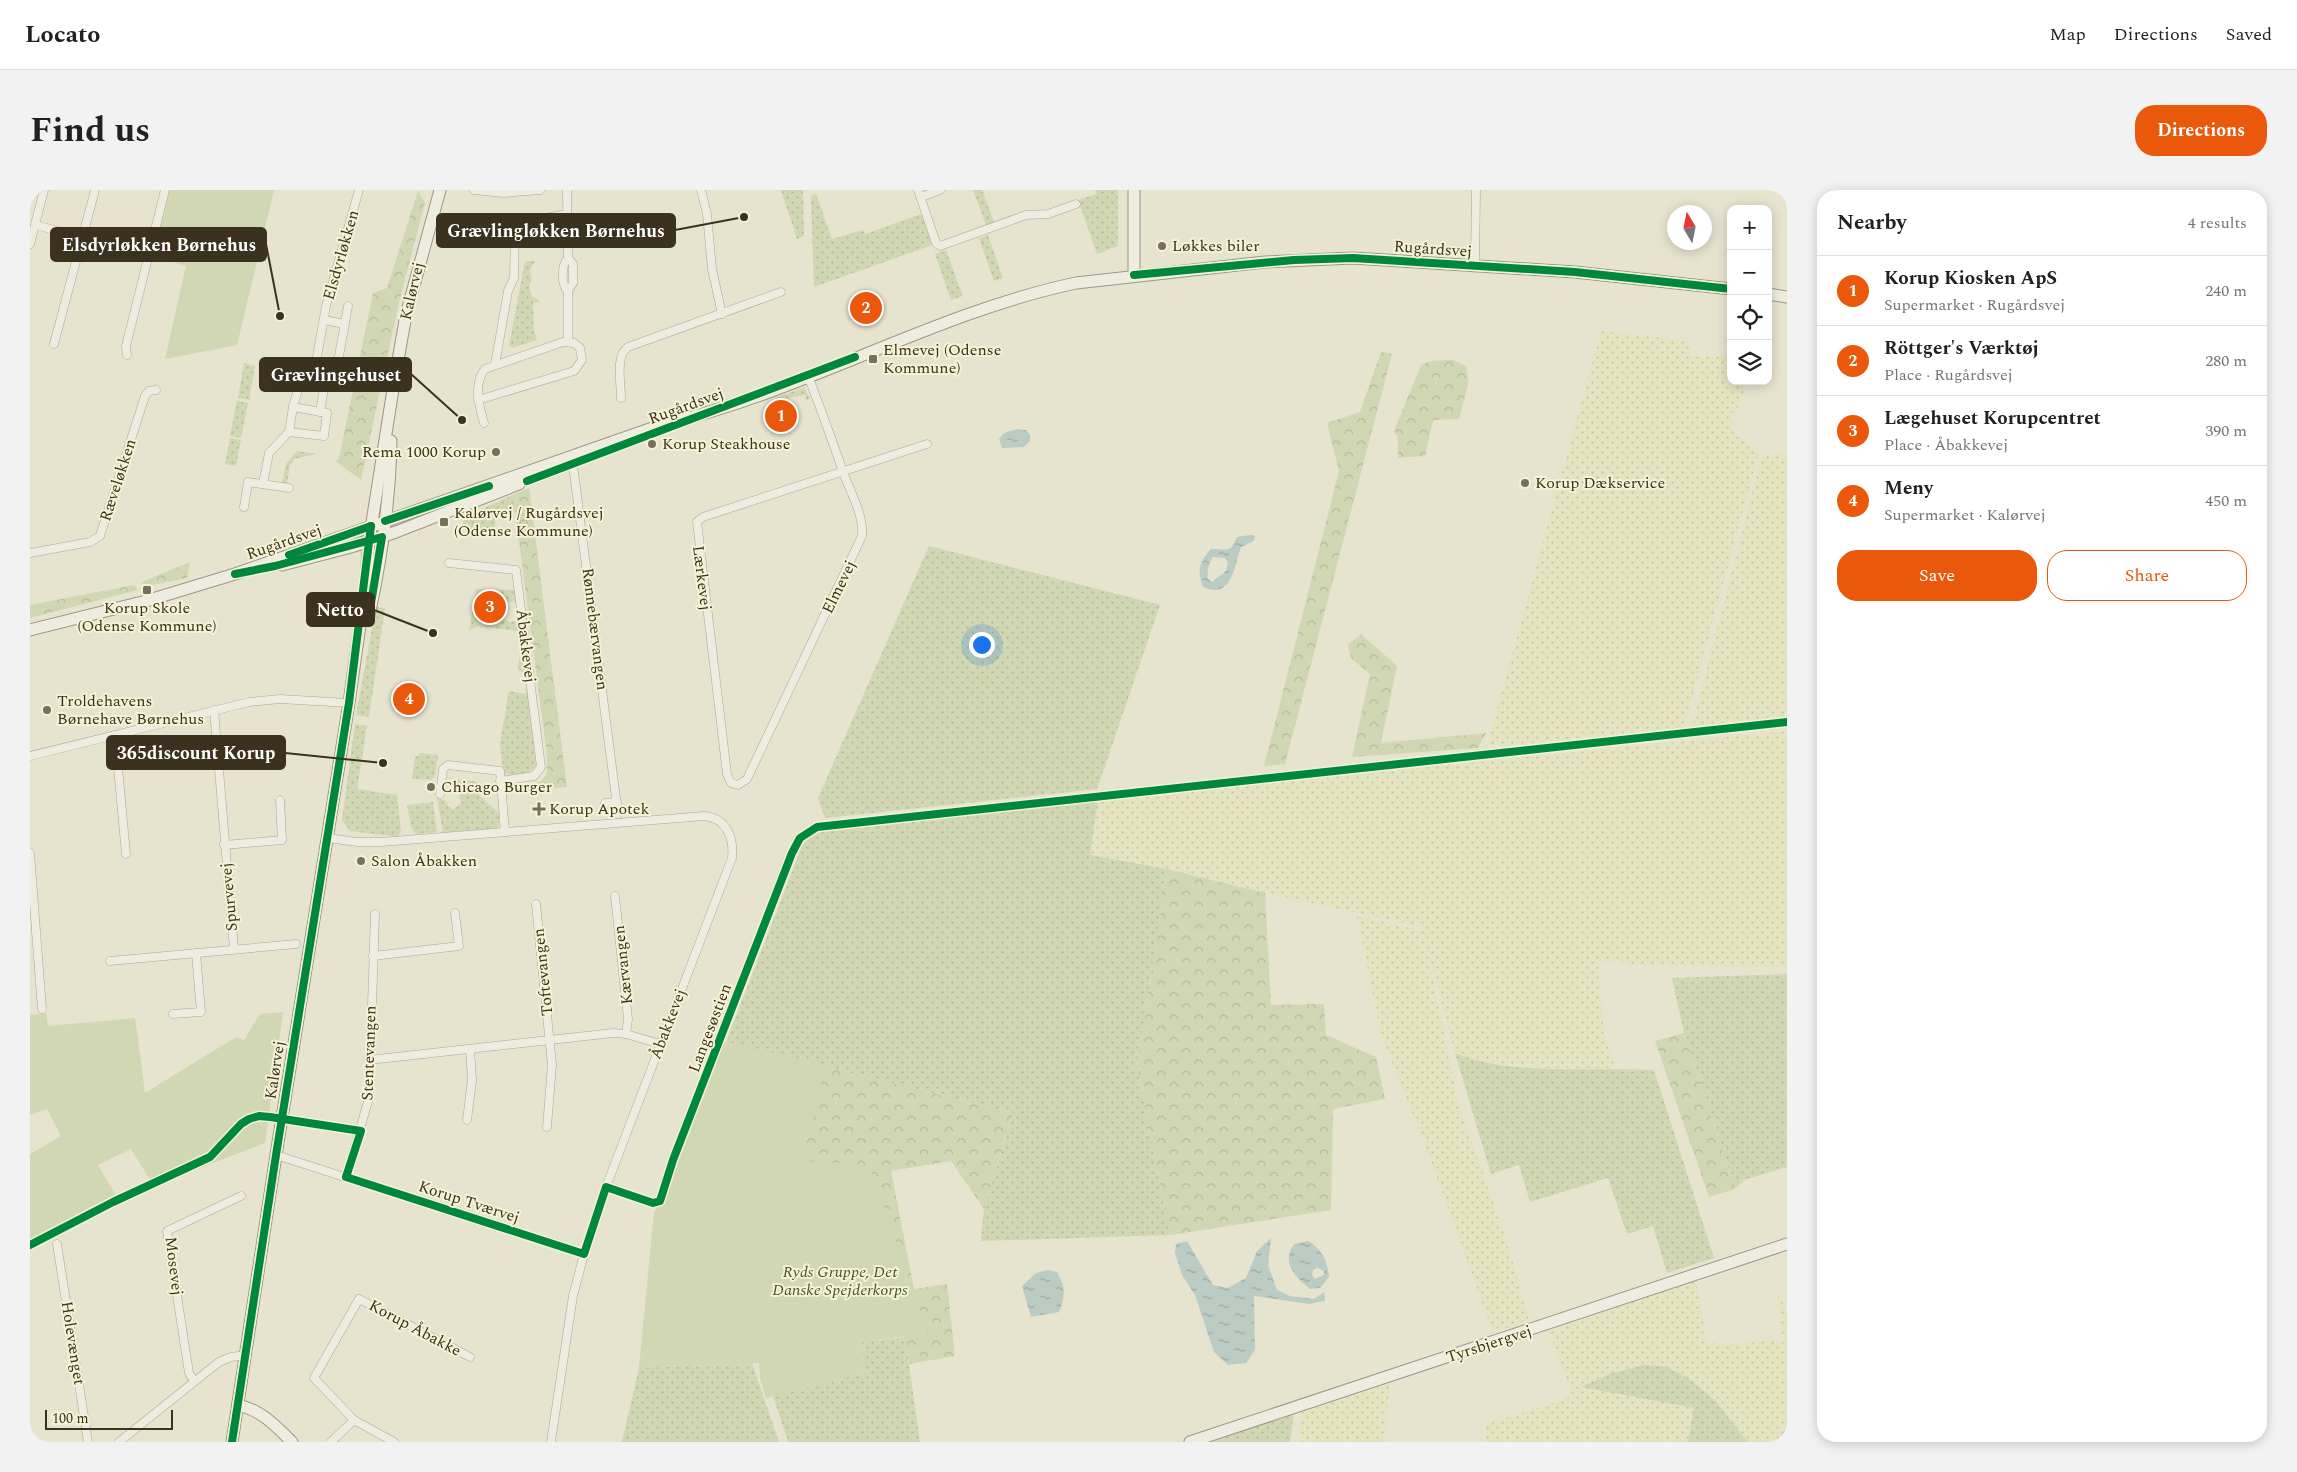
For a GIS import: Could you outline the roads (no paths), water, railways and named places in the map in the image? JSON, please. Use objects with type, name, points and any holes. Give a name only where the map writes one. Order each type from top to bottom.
[{"type":"street","points":[[30,244],[44,190]]},
{"type":"street","points":[[54,344],[95,190]]},
{"type":"street","points":[[127,355],[126,346],[165,190]]},
{"type":"street","name":"Elsdyrløkken","points":[[348,306],[334,384],[325,382],[320,412],[327,413],[324,436],[289,432],[293,407],[303,373],[314,374],[324,320],[359,190]]},
{"type":"street","name":"Kalørvej","points":[[232,1442],[349,703],[365,590],[370,533],[392,394],[406,315],[440,190]]},
{"type":"street","points":[[474,190],[503,193],[540,190]]},
{"type":"street","points":[[567,190],[568,258],[564,265],[564,286],[568,291],[568,342]]},
{"type":"street","points":[[701,190],[707,214],[712,270],[722,314]]},
{"type":"street","points":[[940,190],[920,193],[936,243],[940,246],[1026,215],[1048,214],[1076,204]]},
{"type":"street","points":[[1134,190],[1134,275]]},
{"type":"street","name":"Rugårdsvej","points":[[1475,265],[1476,190]]},
{"type":"street","points":[[495,365],[508,291],[514,278],[515,228],[524,222],[567,214]]},
{"type":"street","points":[[35,225],[149,254]]},
{"type":"street","name":"Rugårdsvej","points":[[30,630],[146,601],[384,529],[573,460],[664,424],[688,418],[808,376],[958,319],[1039,292],[1076,283],[1134,275],[1328,258],[1575,272],[1727,289]]},
{"type":"street","points":[[621,398],[620,360],[624,350],[781,292]]},
{"type":"street","points":[[1772,295],[1787,297]]},
{"type":"street","name":"Elsdyrløkken","points":[[324,320],[345,324]]},
{"type":"street","points":[[478,400],[574,371],[580,364],[582,353],[577,344],[568,342],[485,369],[481,374],[478,400],[484,423]]},
{"type":"street","name":"Elmevej","points":[[734,785],[747,779],[861,540],[862,525],[808,376]]},
{"type":"street","name":"Ræveløkken","points":[[30,553],[90,542],[100,536],[145,396],[149,391],[156,390]]},
{"type":"street","name":"Kalørvej","points":[[349,703],[374,595],[384,529],[388,498],[392,394]]},
{"type":"street","points":[[293,407],[320,412]]},
{"type":"street","points":[[263,484],[269,454],[289,432]]},
{"type":"street","points":[[843,472],[927,444]]},
{"type":"street","name":"Rugårdsvej","points":[[384,529],[450,500],[573,460]]},
{"type":"street","name":"Rønnebærvangen","points":[[573,460],[618,814]]},
{"type":"street","name":"Lærkevej","points":[[734,785],[728,778],[697,522],[703,517],[843,472]]},
{"type":"street","points":[[244,507],[248,482],[289,488]]},
{"type":"street","points":[[384,529],[466,499],[489,486]]},
{"type":"street","points":[[388,498],[391,505],[396,507],[450,500]]},
{"type":"street","name":"Rugårdsvej","points":[[235,574],[275,566],[370,533]]},
{"type":"street","name":"Åbakkevej","points":[[449,563],[516,570],[541,767],[534,776],[500,781]]},
{"type":"street","points":[[30,756],[249,702],[280,699],[349,703]]},
{"type":"street","name":"Spurvevej","points":[[214,710],[234,949]]},
{"type":"street","points":[[115,735],[126,854]]},
{"type":"street","points":[[440,794],[443,769],[448,765],[500,771],[505,832]]},
{"type":"street","name":"Spurvevej","points":[[224,845],[282,840],[280,800]]},
{"type":"street","points":[[605,803],[616,802]]},
{"type":"street","name":"Åbakkevej","points":[[328,838],[372,842],[700,816],[718,820],[727,828],[733,847],[732,858],[606,1187],[584,1254],[573,1296],[551,1442]]},
{"type":"street","points":[[30,853],[42,1010]]},
{"type":"street","name":"Kærvangen","points":[[615,896],[628,1019],[626,1034]]},
{"type":"street","name":"Toftevangen","points":[[536,904],[550,1040],[552,1086],[547,1127]]},
{"type":"street","points":[[373,956],[459,946],[455,913]]},
{"type":"street","name":"Stentevangen","points":[[346,1176],[366,1112],[375,914]]},
{"type":"street","points":[[110,961],[296,944]]},
{"type":"street","points":[[173,1014],[201,1012],[196,953]]},
{"type":"street","points":[[369,1060],[550,1040],[626,1034],[660,1044]]},
{"type":"street","points":[[467,1120],[472,1080],[470,1049]]},
{"type":"street","name":"Korup Tværvej","points":[[276,1155],[584,1254]]},
{"type":"street","name":"Mosevej","points":[[194,1381],[189,1373],[167,1230],[241,1196]]},
{"type":"street","name":"Holevænget","points":[[57,1244],[88,1442]]},
{"type":"street","name":"Tyrsbjergvej","points":[[1190,1442],[1787,1244]]},
{"type":"street","name":"Korup Åbakke","points":[[394,1442],[354,1420],[314,1378],[359,1299],[470,1357]]},
{"type":"street","points":[[119,1442],[219,1362],[231,1357],[246,1355]]},
{"type":"street","points":[[238,1405],[252,1409],[264,1416],[292,1442]]},
{"type":"street","points":[[330,1442],[354,1420]]},
{"type":"water","points":[[1017,429],[1026,430],[1030,435],[1030,441],[1024,447],[1002,448],[999,439],[1004,433]]},
{"type":"water","points":[[1255,536],[1254,541],[1241,547],[1234,572],[1226,585],[1220,589],[1213,590],[1203,587],[1200,566],[1204,558],[1211,549],[1224,550],[1230,548],[1237,537]],"holes":[[[1213,557],[1225,558],[1228,562],[1226,571],[1212,582],[1208,579],[1208,567],[1211,560]]]},
{"type":"water","points":[[1271,1238],[1268,1265],[1277,1290],[1290,1296],[1314,1299],[1324,1292],[1325,1301],[1309,1304],[1254,1296],[1255,1350],[1246,1363],[1228,1365],[1214,1352],[1195,1295],[1182,1275],[1175,1253],[1176,1244],[1187,1241],[1213,1285],[1227,1288],[1246,1278],[1257,1251]]},
{"type":"water","points":[[1308,1241],[1317,1247],[1323,1256],[1329,1277],[1320,1288],[1310,1289],[1299,1280],[1292,1269],[1289,1257],[1294,1244]],"holes":[[[1318,1268],[1324,1271],[1324,1275],[1315,1279],[1312,1275],[1313,1270]]]},
{"type":"water","points":[[1048,1270],[1057,1272],[1062,1282],[1064,1292],[1061,1307],[1059,1312],[1031,1317],[1022,1286],[1036,1273]]},
{"type":"place","name":"Grævlingløkken Børnehus","points":[[744,217]]},
{"type":"place","name":"Løkkes biler","points":[[1162,246]]},
{"type":"place","name":"Röttger's Værktøj","points":[[866,308]]},
{"type":"place","name":"Elsdyrløkken Børnehus","points":[[280,316]]},
{"type":"place","name":"Elmevej (Odense Kommune)","points":[[873,359]]},
{"type":"place","name":"Korup Kiosken ApS","points":[[781,416]]},
{"type":"place","name":"Grævlingehuset","points":[[462,420]]},
{"type":"place","name":"Korup Steakhouse","points":[[652,444]]},
{"type":"place","name":"Rema 1000 Korup","points":[[496,452]]},
{"type":"place","name":"Korup Dækservice","points":[[1525,483]]},
{"type":"place","name":"Kalørvej / Rugårdsvej (Odense Kommune)","points":[[444,522]]},
{"type":"place","name":"Korup Skole (Odense Kommune)","points":[[147,590]]},
{"type":"place","name":"Lægehuset Korupcentret","points":[[490,607]]},
{"type":"place","name":"Netto","points":[[433,633]]},
{"type":"place","name":"Meny","points":[[409,699]]},
{"type":"place","name":"Troldehavens Børnehave Børnehus","points":[[47,710]]},
{"type":"place","name":"365discount Korup","points":[[383,763]]},
{"type":"place","name":"Chicago Burger","points":[[431,787]]},
{"type":"place","name":"Korup Apotek","points":[[539,809]]},
{"type":"place","name":"Salon Åbakken","points":[[361,861]]},
{"type":"park label","name":"Ryds Gruppe, Det Danske Spejderkorps","points":[[840,1281]]}]
